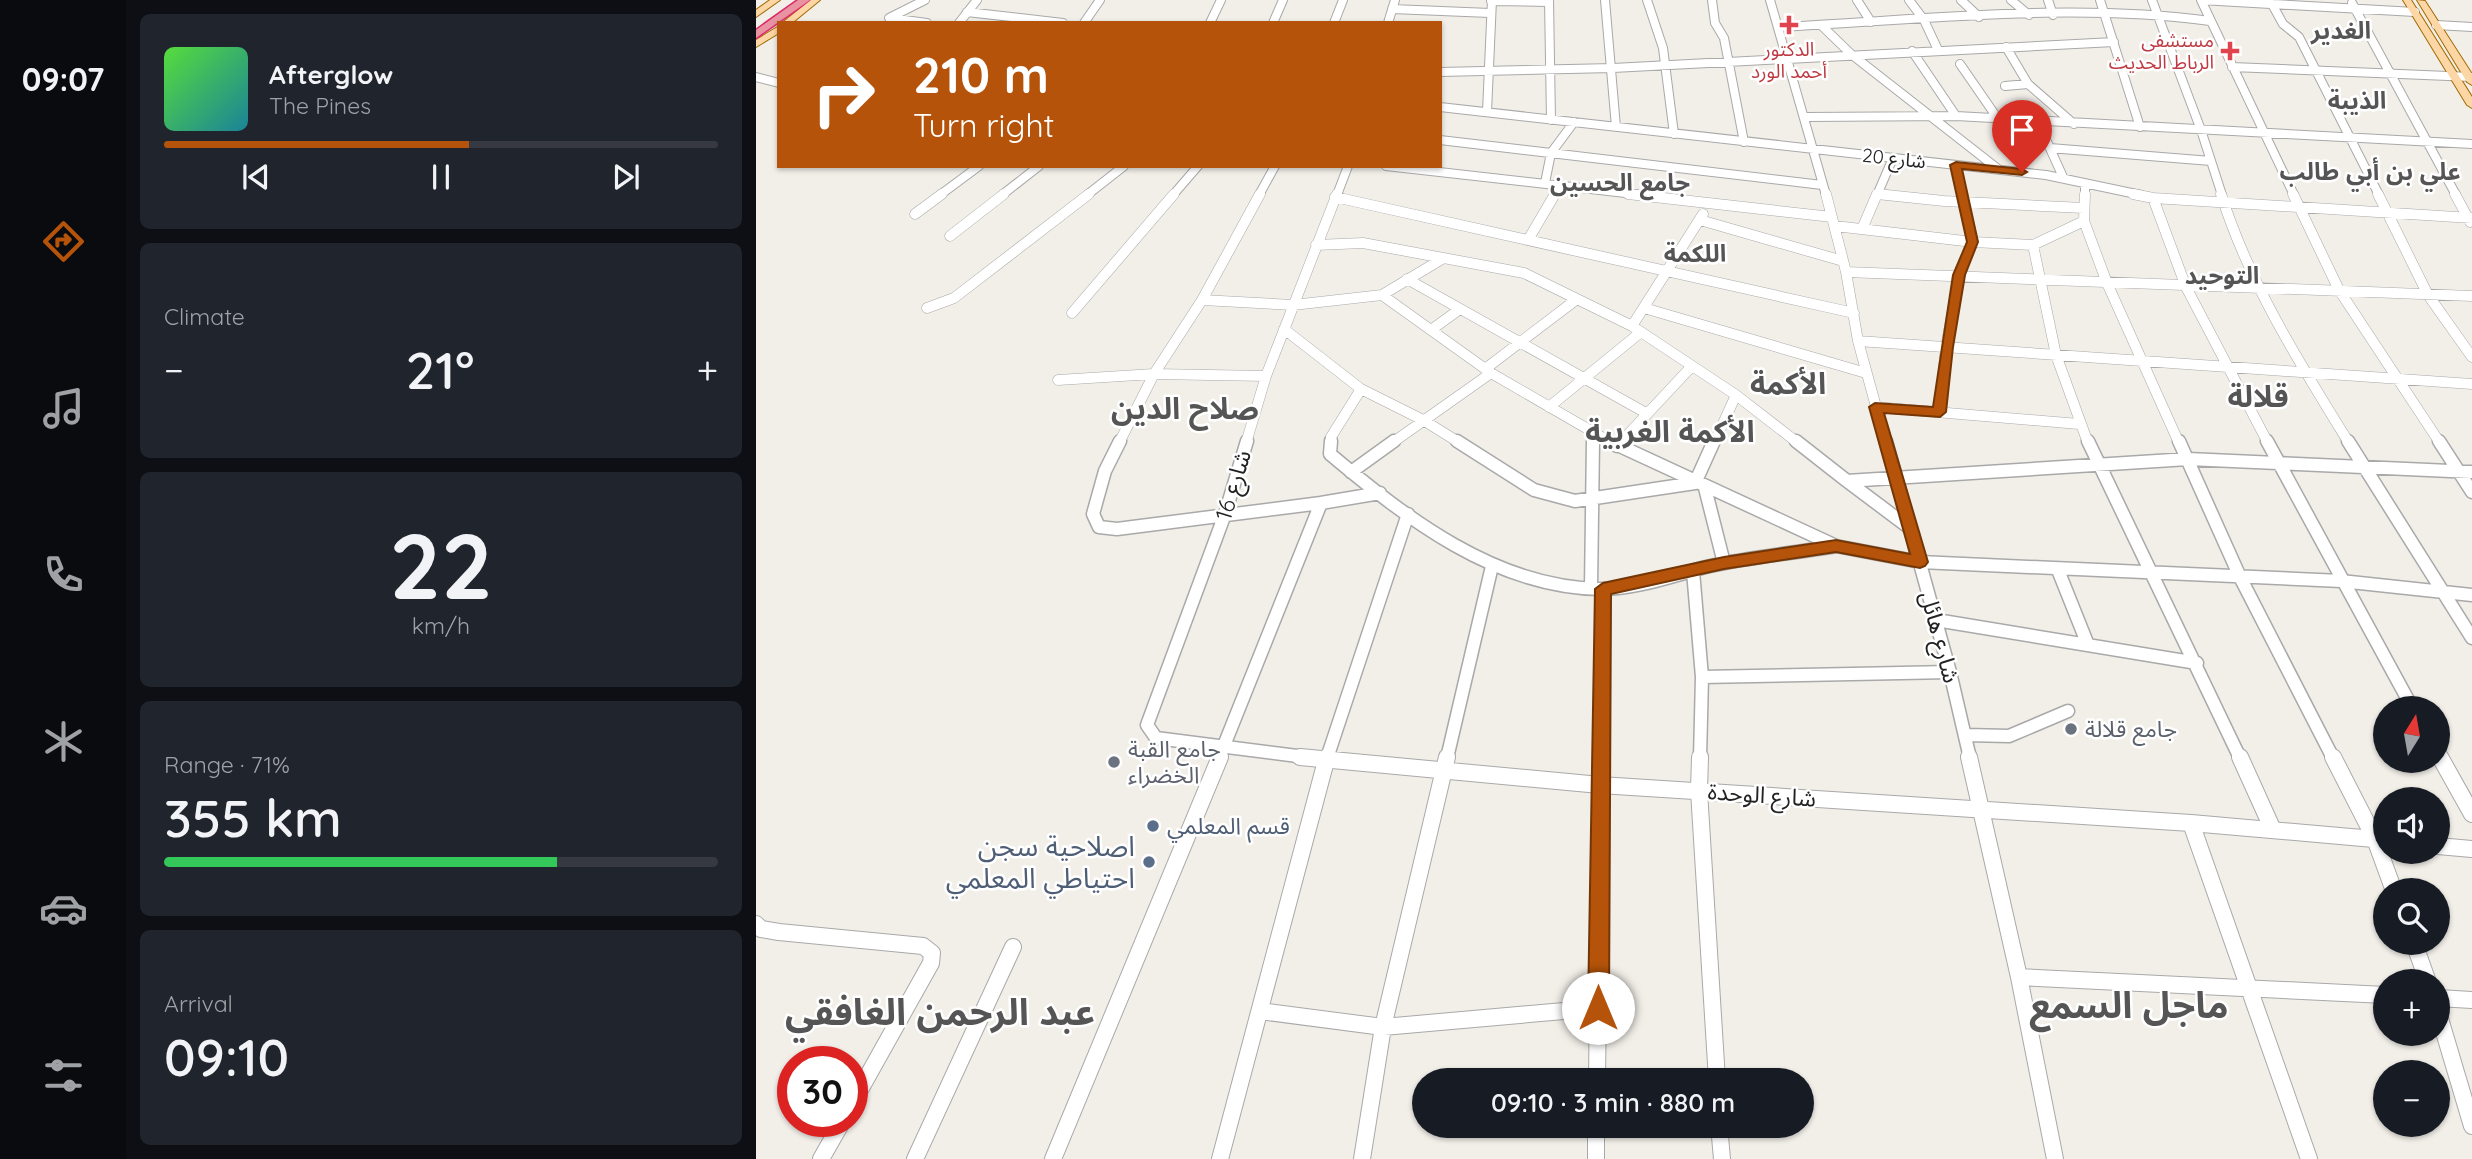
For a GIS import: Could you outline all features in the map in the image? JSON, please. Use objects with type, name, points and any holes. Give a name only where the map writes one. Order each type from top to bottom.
[{"type":"highway","points":[[756,23],[788,0]]},
{"type":"highway","points":[[756,35],[805,0]]},
{"type":"main road","points":[[756,14],[776,0]]},
{"type":"main road","points":[[789,21],[816,0]]},
{"type":"main road","points":[[2407,0],[2472,105]]},
{"type":"main road","points":[[2420,0],[2471,79]]},
{"type":"main road","points":[[756,44],[777,30]]},
{"type":"street","points":[[912,21],[889,18],[925,0]]},
{"type":"street","points":[[960,21],[978,0]]},
{"type":"street","points":[[1085,21],[1100,0]]},
{"type":"street","points":[[1211,21],[1221,0]]},
{"type":"street","points":[[1274,21],[1283,0]]},
{"type":"street","points":[[1335,21],[1343,0]]},
{"type":"street","points":[[1389,21],[1395,0]]},
{"type":"street","points":[[1488,112],[1491,0],[1549,1],[1551,120]]},
{"type":"street","points":[[1605,0],[1613,68],[1616,127]]},
{"type":"street","points":[[1647,0],[1653,12],[1667,65],[1674,134]]},
{"type":"street","points":[[1712,0],[1715,23],[1724,38],[1744,142]]},
{"type":"street","name":"شارع هائل","points":[[1770,0],[1806,117],[1845,266],[1866,373],[1966,735],[2019,977],[2055,1159]]},
{"type":"street","points":[[1857,0],[1871,22]]},
{"type":"street","points":[[1909,0],[1924,20],[1938,50]]},
{"type":"street","points":[[1961,0],[1979,17]]},
{"type":"street","points":[[2011,0],[2029,15]]},
{"type":"street","points":[[2048,0],[2053,16]]},
{"type":"street","points":[[2100,0],[2140,127]]},
{"type":"street","points":[[2152,0],[2201,130],[2224,203],[2260,289],[2306,374],[2472,638]]},
{"type":"street","points":[[2415,12],[2353,4],[2272,4],[2201,0],[2339,290],[2472,492]]},
{"type":"street","points":[[2272,4],[2283,23],[2299,37],[2317,70],[2428,295],[2472,357]]},
{"type":"street","points":[[2353,4],[2470,220]]},
{"type":"street","points":[[1392,9],[1490,13]]},
{"type":"street","points":[[967,12],[1046,21]]},
{"type":"street","points":[[1780,27],[2029,15],[2158,14],[2210,21]]},
{"type":"street","points":[[2436,24],[2472,27]]},
{"type":"street","points":[[1821,25],[1851,54],[1998,170]]},
{"type":"street","points":[[1442,72],[1613,68],[2115,42]]},
{"type":"street","points":[[2006,47],[2028,84],[2074,124]]},
{"type":"street","points":[[1912,51],[1956,116]]},
{"type":"street","points":[[1960,64],[1998,119]]},
{"type":"street","points":[[2232,67],[2454,76],[2471,79]]},
{"type":"street","points":[[766,80],[777,74]]},
{"type":"street","points":[[756,77],[777,83]]},
{"type":"street","points":[[2005,86],[2028,84]]},
{"type":"street","name":"شارع 20","points":[[1442,107],[2063,177],[2153,198],[2470,220]]},
{"type":"street","points":[[1806,117],[1956,116],[2472,144]]},
{"type":"street","points":[[1545,183],[1551,153],[1574,122]]},
{"type":"street","points":[[2038,122],[2063,177]]},
{"type":"street","points":[[1442,140],[1822,185]]},
{"type":"street","points":[[2050,148],[2211,161]]},
{"type":"street","points":[[1862,229],[1893,158]]},
{"type":"street","points":[[1940,412],[1946,347],[1959,275],[1973,242],[1956,165]]},
{"type":"street","points":[[915,214],[976,168]]},
{"type":"street","points":[[950,236],[1036,168]]},
{"type":"street","points":[[927,308],[954,298],[995,270],[1122,168]]},
{"type":"street","points":[[1072,313],[1196,168]]},
{"type":"street","points":[[1274,168],[1202,300],[1154,374],[1105,471],[1093,514],[1099,527],[1117,529],[1380,493]]},
{"type":"street","name":"شارع 16","points":[[1147,725],[1226,514],[1266,376],[1347,168]]},
{"type":"street","points":[[1406,168],[1710,203],[1862,229],[1973,242],[2033,245],[2084,214]]},
{"type":"street","points":[[2085,184],[2084,214],[2107,283],[2240,577],[2373,827]]},
{"type":"street","points":[[1528,240],[1560,185]]},
{"type":"street","points":[[1877,194],[2084,214]]},
{"type":"street","points":[[1335,197],[1854,313]]},
{"type":"street","points":[[2153,198],[2186,286],[2229,370],[2283,465],[2341,581],[2406,696]]},
{"type":"street","points":[[1549,407],[1585,378],[1636,329],[1644,308],[1710,203]]},
{"type":"street","points":[[1700,220],[1845,266],[2107,283],[2472,296]]},
{"type":"street","points":[[1316,245],[1363,243],[1524,273],[1636,329],[1737,395],[1911,529]]},
{"type":"street","points":[[2033,245],[2056,355],[2079,424],[2197,663],[2273,830]]},
{"type":"street","points":[[1202,300],[1293,305],[1382,295],[1442,258]]},
{"type":"street","points":[[1407,279],[1646,413]]},
{"type":"street","points":[[1382,295],[1488,371],[1617,446],[1836,546],[1920,562],[2341,581],[2472,595]]},
{"type":"street","points":[[1351,472],[1488,371],[1577,299]]},
{"type":"street","points":[[1644,308],[1866,373]]},
{"type":"street","points":[[1431,330],[1460,309]]},
{"type":"street","points":[[1284,329],[1361,389],[1423,420],[1534,490],[1575,501],[1700,485]]},
{"type":"street","points":[[1858,341],[2056,355],[2146,365],[2472,384]]},
{"type":"street","points":[[1617,446],[1692,366]]},
{"type":"street","points":[[1058,380],[1154,374],[1266,376]]},
{"type":"street","points":[[1361,389],[1331,436],[1330,453],[1408,514],[1492,566],[1559,587],[1597,589],[1724,563],[1836,546]]},
{"type":"street","points":[[1724,563],[1700,485],[1737,395]]},
{"type":"street","points":[[1875,407],[2079,424]]},
{"type":"street","points":[[1592,432],[1590,499],[1597,589],[1601,785],[1597,1068]]},
{"type":"street","points":[[1847,481],[2188,459],[2472,472]]},
{"type":"street","points":[[1053,1159],[1224,746],[1321,503]]},
{"type":"street","points":[[1220,1159],[1326,760],[1408,514]]},
{"type":"street","points":[[1362,1159],[1384,1027],[1492,566]]},
{"type":"street","points":[[2058,570],[2088,645]]},
{"type":"street","points":[[1693,571],[1702,677],[1699,791],[1716,1068]]},
{"type":"street","points":[[1936,620],[2197,663]]},
{"type":"street","points":[[1702,677],[1950,672]]},
{"type":"street","points":[[1966,735],[2009,736],[2068,711]]},
{"type":"street","name":"شارع الوحدة","points":[[1147,725],[1156,738],[1326,760],[1601,785],[2191,823],[2373,839]]},
{"type":"street","points":[[2450,774],[2472,814]]},
{"type":"street","points":[[2191,823],[2309,1159]]},
{"type":"street","points":[[2450,847],[2472,849]]},
{"type":"street","points":[[756,925],[761,929],[779,932],[923,946],[932,953],[931,962],[868,1075]]},
{"type":"street","points":[[915,1159],[1013,947]]},
{"type":"street","points":[[2019,977],[2248,986],[2373,994]]},
{"type":"street","points":[[2450,999],[2472,1000]]},
{"type":"street","points":[[1260,1011],[1384,1027],[1598,1008]]},
{"type":"street","points":[[2448,1046],[2472,1126]]},
{"type":"street","points":[[821,1159],[833,1137]]},
{"type":"street","points":[[1596,1138],[1596,1159]]},
{"type":"street","points":[[1720,1138],[1721,1159]]},
{"type":"place","name":"الدكتور أحمد الورد","points":[[1789,25]]},
{"type":"place","name":"مستشفى الرباط الحديث","points":[[2230,51]]},
{"type":"place","name":"جامع قلالة","points":[[2071,729]]},
{"type":"place","name":"جامع القبة الخضراء","points":[[1114,762]]},
{"type":"place","name":"قسم المعلمي","points":[[1153,826]]},
{"type":"place","name":"اصلاحية سجن احتياطي المعلمي","points":[[1149,862]]},
{"type":"district","name":"الغدير","points":[[2341,31]]},
{"type":"district","name":"الذيبة","points":[[2357,101]]},
{"type":"district","name":"علي بن أبي طالب","points":[[2370,172]]},
{"type":"district","name":"جامع الحسين","points":[[1620,183]]},
{"type":"district","name":"اللكمة","points":[[1695,254]]},
{"type":"district","name":"التوحيد","points":[[2222,276]]},
{"type":"district","name":"الأكمة","points":[[1788,384]]},
{"type":"district","name":"قلالة","points":[[2258,397]]},
{"type":"district","name":"صلاح الدين","points":[[1185,409]]},
{"type":"district","name":"الأكمة الغربية","points":[[1670,432]]},
{"type":"district","name":"ماجل السمع","points":[[2129,1005]]},
{"type":"district","name":"عبد الرحمن الغافقي","points":[[940,1012]]},
{"type":"route","points":[[1598,1008],[1603,589],[1724,563],[1836,546],[1920,562],[1875,407],[1940,412],[1946,347],[1959,275],[1973,242],[1956,165],[2022,172]]}]
